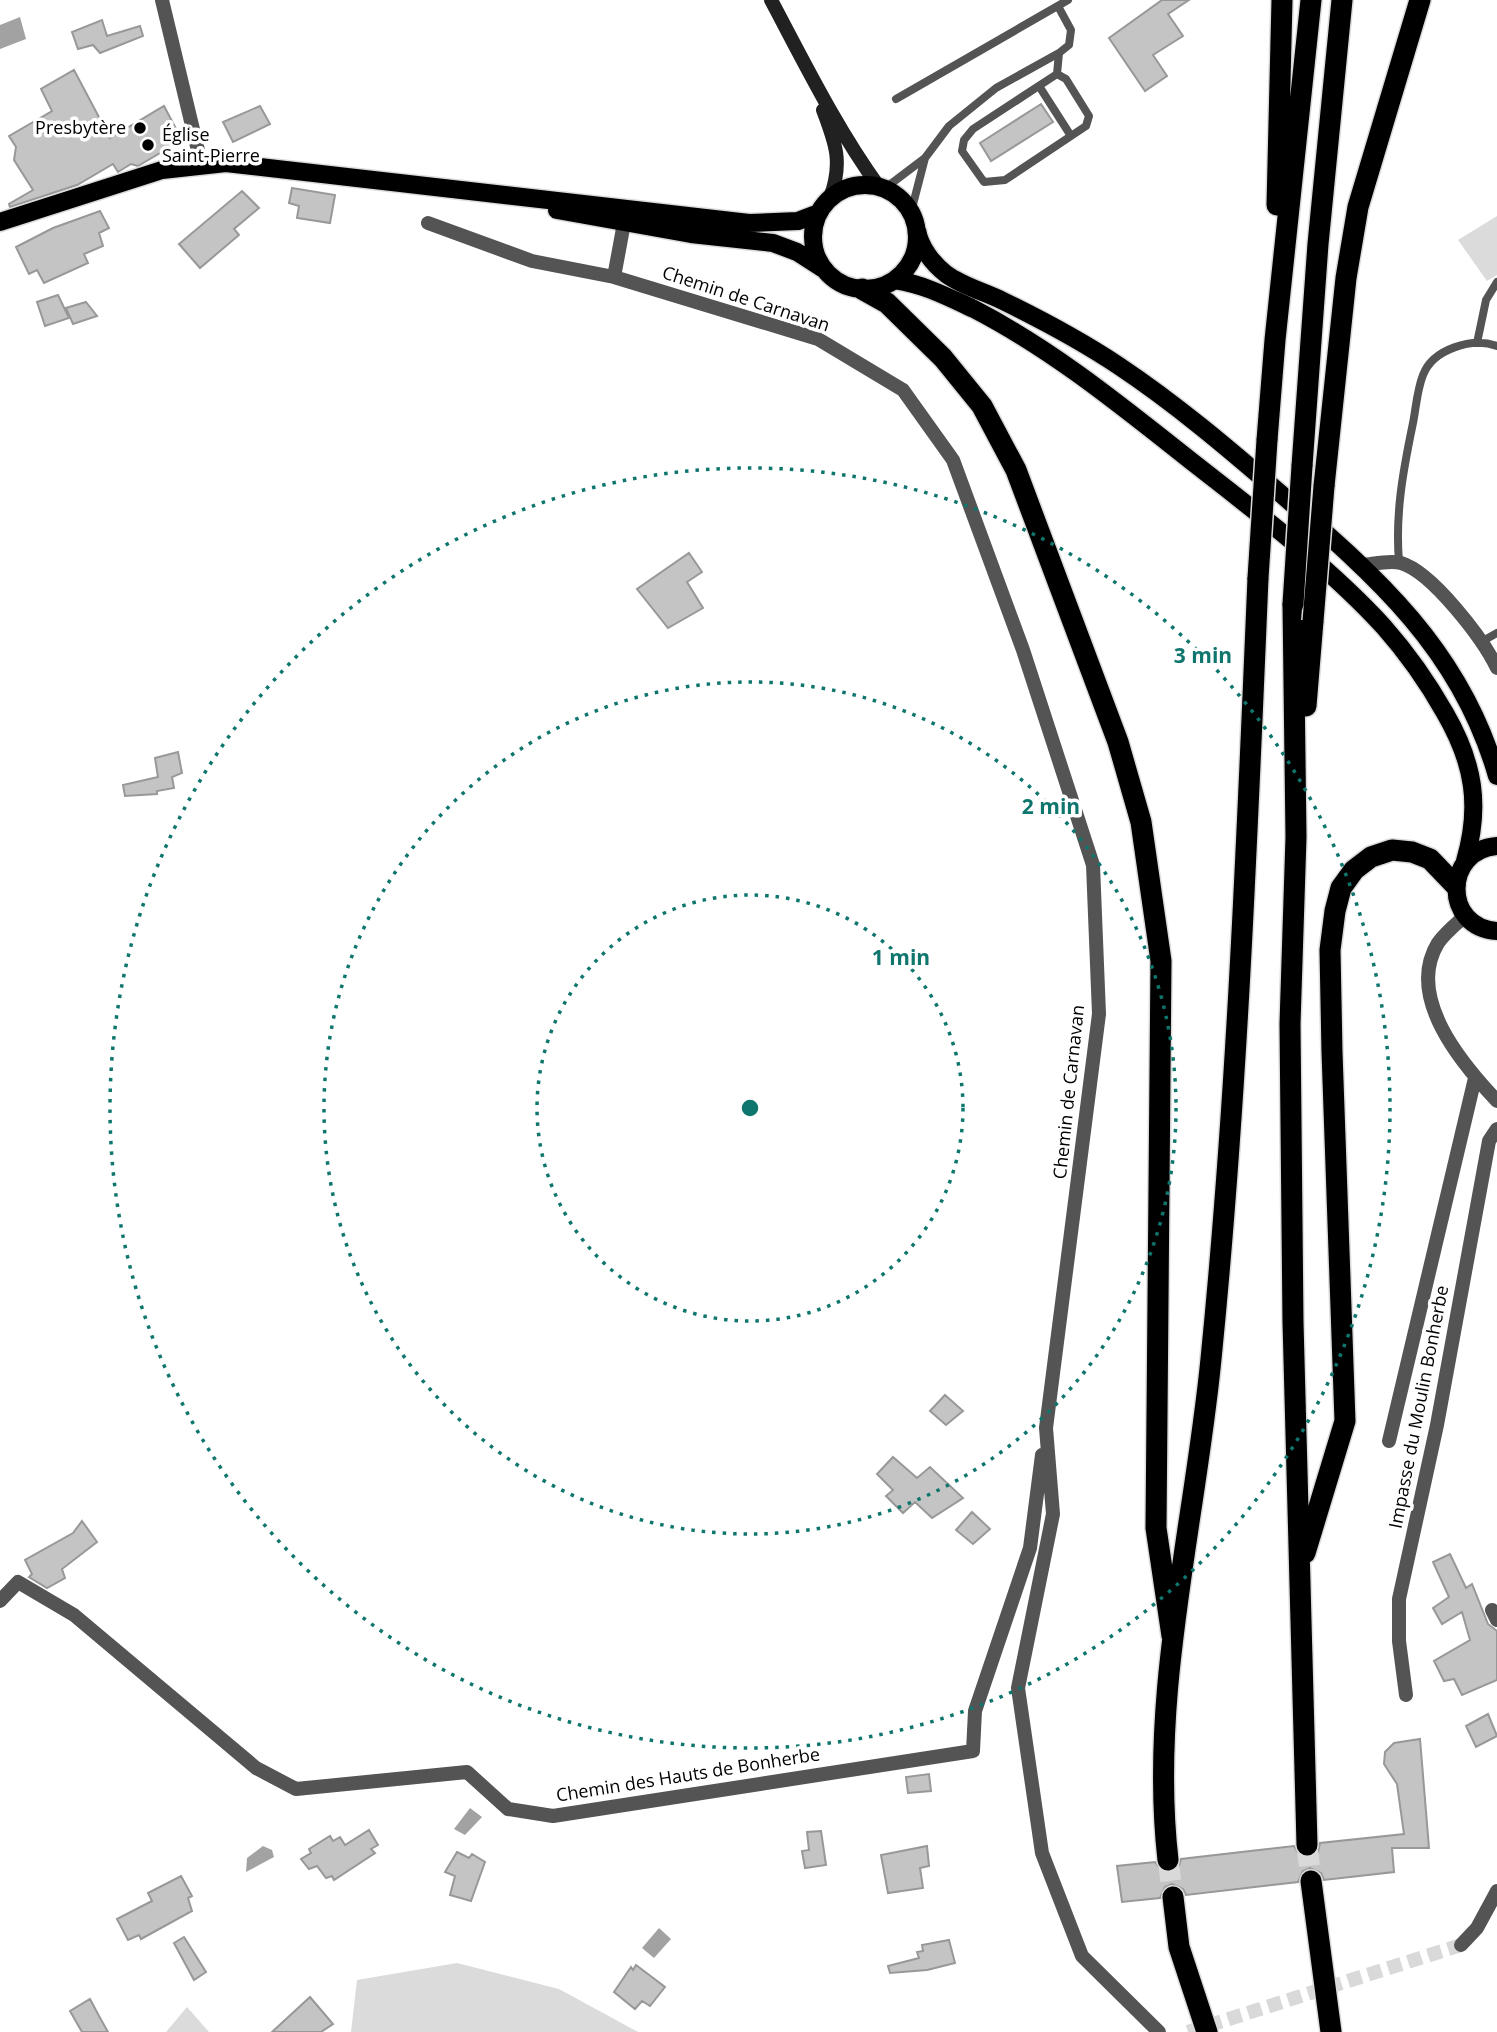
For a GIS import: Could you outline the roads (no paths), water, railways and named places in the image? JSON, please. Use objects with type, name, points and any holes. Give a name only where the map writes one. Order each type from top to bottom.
[{"type":"highway","points":[[1275,340],[1282,0]]},
{"type":"highway","points":[[1168,1860],[1163,1814],[1172,1636],[1204,1430],[1230,1173],[1258,578],[1275,340],[1311,0]]},
{"type":"highway","points":[[1307,1845],[1299,1572],[1290,1037],[1296,837],[1293,604],[1318,244],[1342,0]]},
{"type":"highway","points":[[1296,837],[1324,486],[1346,278],[1358,207],[1420,0]]},
{"type":"highway","points":[[862,289],[887,303],[943,358],[982,406],[1016,470],[1118,743],[1141,822],[1161,961],[1156,1528],[1172,1636]]},
{"type":"highway","points":[[1299,1572],[1345,1421],[1331,1027],[1330,950],[1335,911],[1341,888],[1354,870],[1371,857],[1392,850],[1412,852],[1430,859],[1455,885]]},
{"type":"highway","points":[[1311,1881],[1332,2032]]},
{"type":"highway","points":[[1173,1897],[1179,1947],[1207,2032]]},
{"type":"main road","points":[[771,0],[856,155],[882,188]]},
{"type":"main road","points":[[812,79],[838,157],[838,176],[813,232],[815,253],[825,271]]},
{"type":"main road","points":[[0,222],[162,170],[201,163],[269,166],[749,223],[798,221],[825,206],[846,189],[864,185],[882,188],[898,197],[911,212],[929,257],[947,275],[1005,302],[1118,365],[1231,451],[1363,565],[1424,632],[1444,659],[1470,702],[1486,736],[1497,776]]},
{"type":"main road","points":[[444,186],[624,223],[773,243],[797,252],[848,286],[862,289],[879,287],[895,280],[912,258],[917,230]]},
{"type":"main road","points":[[895,280],[915,283],[987,316],[1080,373],[1302,551],[1381,625],[1422,677],[1446,715],[1459,743],[1476,803],[1475,829],[1455,885],[1457,901],[1465,916],[1477,926],[1496,932]]},
{"type":"main road","points":[[1465,860],[1475,852],[1497,846]]},
{"type":"street","points":[[162,0],[201,163]]},
{"type":"street","name":"Chemin de Carnavan","points":[[428,223],[532,261],[614,277],[817,339],[903,390],[953,460],[1023,650],[1093,865],[1099,1014],[1046,1428],[1053,1514],[1018,1688],[1042,1853],[1082,1956],[1159,2032]]},
{"type":"street","points":[[614,277],[624,223]]},
{"type":"street","points":[[1363,565],[1399,562],[1414,569],[1431,583],[1481,642],[1497,668]]},
{"type":"street","points":[[1465,916],[1438,943],[1431,960],[1429,996],[1453,1046],[1475,1078],[1497,1101]]},
{"type":"street","points":[[1389,1441],[1475,1078]]},
{"type":"street","name":"Impasse du Moulin Bonherbe","points":[[1406,1695],[1399,1641],[1399,1599],[1437,1425],[1489,1142],[1497,1129]]},
{"type":"street","name":"Chemin des Hauts de Bonherbe","points":[[0,1601],[18,1582],[74,1615],[256,1768],[296,1789],[467,1772],[508,1809],[553,1816],[973,1751],[975,1711],[1030,1548],[1046,1428]]},
{"type":"street","points":[[1461,1945],[1477,1928],[1497,1891]]},
{"type":"lane","points":[[896,99],[1059,8],[1068,0]]},
{"type":"lane","points":[[882,188],[925,158],[948,127],[996,88],[1069,45],[1071,30],[1059,8]]},
{"type":"lane","points":[[1058,75],[1059,53]]},
{"type":"lane","points":[[1058,75],[1066,79],[1089,116],[1086,125],[1005,180],[984,182],[962,151],[964,140],[972,129],[1058,75]]},
{"type":"lane","points":[[1039,86],[1071,136]]},
{"type":"lane","points":[[911,212],[925,158]]},
{"type":"lane","points":[[1477,343],[1486,300],[1497,282]]},
{"type":"lane","points":[[1399,562],[1398,495],[1423,373],[1443,353],[1460,345],[1477,343],[1497,346]]},
{"type":"lane","points":[[1481,642],[1497,633]]},
{"type":"tunnel","points":[[1307,1845],[1311,1881]]},
{"type":"tunnel","points":[[1168,1860],[1173,1897]]},
{"type":"tunnel","points":[[1188,2032],[1461,1945]]},
{"type":"place","name":"Presbytère","points":[[140,128]]},
{"type":"place","name":"Église Saint-Pierre","points":[[148,145]]}]
